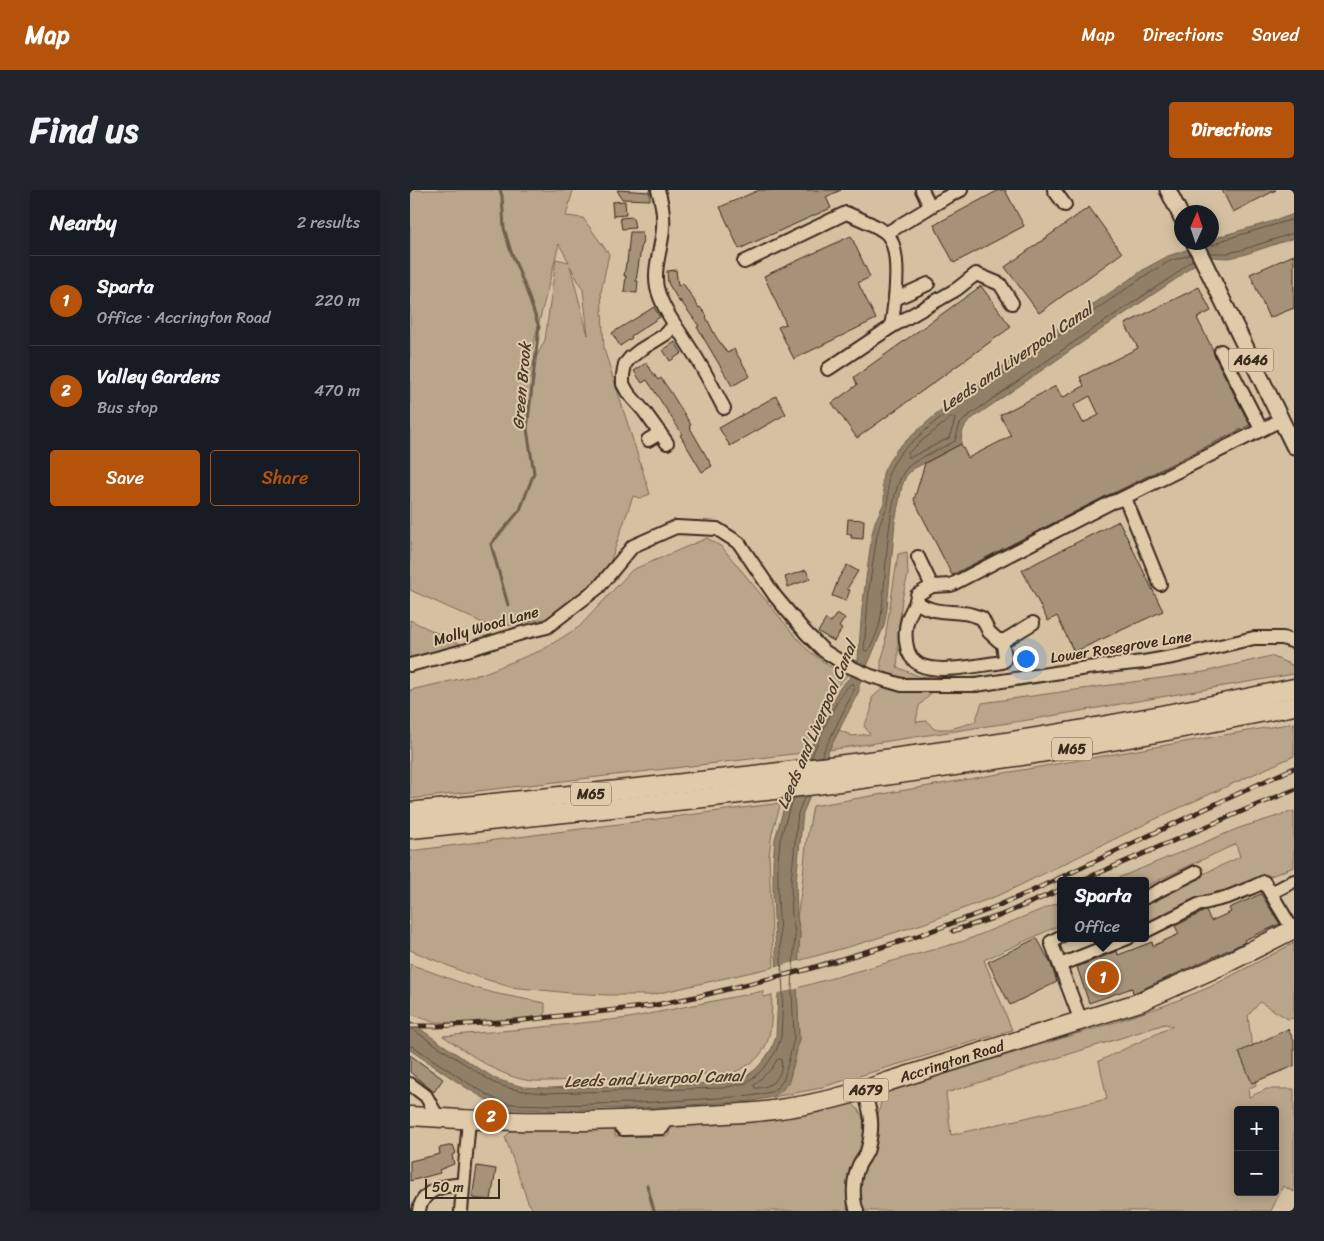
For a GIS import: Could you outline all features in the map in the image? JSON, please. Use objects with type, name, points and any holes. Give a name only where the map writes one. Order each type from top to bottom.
[{"type":"highway","name":"M65","points":[[410,812],[662,786],[959,749],[1070,731],[1294,688]]},
{"type":"highway","name":"M65","points":[[410,830],[848,781],[1074,748],[1294,706]]},
{"type":"highway","name":"Accrington Road","points":[[410,1116],[547,1122],[615,1120],[773,1110],[816,1102],[864,1091],[890,1081],[1140,1002],[1227,963],[1293,929]]},
{"type":"main road","points":[[1168,190],[1176,205]]},
{"type":"main road","name":"A646","points":[[1198,250],[1294,445]]},
{"type":"street","points":[[658,190],[662,202],[663,227],[657,261],[656,278],[658,289],[663,304],[674,325],[701,365],[724,408]]},
{"type":"street","points":[[922,190],[930,206]]},
{"type":"street","points":[[887,233],[930,206],[961,190]]},
{"type":"street","points":[[1054,190],[1065,205]]},
{"type":"street","points":[[744,262],[846,213],[887,233],[893,245],[897,274],[891,327]]},
{"type":"street","points":[[828,369],[891,327],[957,290],[976,274],[1000,284],[1012,303]]},
{"type":"street","points":[[895,299],[928,284]]},
{"type":"street","points":[[648,440],[664,438],[628,393],[623,375],[625,364],[640,350],[666,334],[674,325]]},
{"type":"street","points":[[1221,351],[1261,430]]},
{"type":"street","points":[[1002,640],[1004,661],[962,668],[926,667],[918,664],[913,660],[905,641],[908,620],[917,595],[932,586],[950,585],[1112,502],[1125,498],[1281,420]]},
{"type":"street","points":[[1125,498],[1160,584]]},
{"type":"street","name":"Molly Wood Lane","points":[[410,665],[547,627],[598,587],[633,546],[676,527],[717,529]]},
{"type":"street","name":"Lower Rosegrove Lane","points":[[717,529],[739,543],[775,596],[824,651],[846,665],[871,676],[902,685],[976,686],[1087,668],[1144,662],[1254,638],[1283,638],[1294,642]]},
{"type":"street","points":[[918,557],[932,586]]},
{"type":"street","points":[[916,602],[929,609],[963,613],[982,618],[994,638],[999,641],[1033,622]]},
{"type":"street","points":[[1149,895],[1196,872]]},
{"type":"street","points":[[1271,892],[1294,880]]},
{"type":"street","points":[[1149,930],[1200,904],[1228,897],[1264,882],[1293,929]]},
{"type":"street","points":[[1057,939],[1051,942],[1081,1021]]},
{"type":"street","points":[[1060,965],[1118,942]]},
{"type":"street","points":[[410,1084],[426,1096],[438,1118]]},
{"type":"street","points":[[858,1211],[855,1204],[854,1186],[858,1166],[868,1151],[871,1134],[871,1114],[864,1091]]},
{"type":"street","points":[[461,1211],[469,1120]]},
{"type":"street","points":[[419,1211],[419,1206],[427,1195],[440,1186],[463,1184]]},
{"type":"shaded area","points":[[410,190],[573,190],[566,216],[583,218],[609,254],[601,292],[604,349],[650,494],[640,498],[633,496],[604,580],[561,616],[494,628],[410,590]],"holes":[[[559,244],[569,262],[556,259],[545,340],[524,381]],[[570,266],[583,290],[588,335]]]},
{"type":"shaded area","points":[[707,538],[722,547],[808,650],[829,666],[848,675],[833,691],[827,701],[802,753],[410,799],[410,690],[482,674],[542,650],[579,627],[632,570]]},
{"type":"shaded area","points":[[907,552],[908,575],[902,599],[897,667],[918,676],[942,678],[941,683],[903,680],[881,672],[881,661],[885,648],[898,554]]},
{"type":"shaded area","points":[[410,620],[462,645],[410,660]]},
{"type":"shaded area","points":[[1271,656],[1294,666],[1294,674],[1028,720],[829,750],[839,730],[853,736],[870,734],[864,726],[871,711],[872,698],[885,686],[933,691],[919,706],[916,722],[927,721],[934,729],[950,729],[975,722],[982,703],[1204,672]]},
{"type":"shaded area","points":[[1294,723],[1294,756],[1166,814],[1002,894],[925,923],[798,961],[800,933],[797,917],[806,844],[813,806]]},
{"type":"shaded area","points":[[781,803],[772,833],[769,856],[774,967],[651,995],[607,995],[510,987],[466,973],[410,950],[410,851]]},
{"type":"shaded area","points":[[1294,811],[1294,867],[1149,921],[1149,899],[1240,857],[1236,844],[1149,885],[1149,877],[1121,877],[1239,828]]},
{"type":"shaded area","points":[[1057,903],[1057,926],[984,960],[1012,1030],[816,1089],[773,1097],[789,1081],[795,1060],[799,1039],[797,988],[964,941]]},
{"type":"shaded area","points":[[1294,943],[1294,1018],[1288,1019],[1260,1002],[1248,1016],[1251,1040],[1255,1050],[1247,1056],[1256,1085],[1248,1089],[1249,1097],[1267,1089],[1294,1089],[1294,1192],[1283,1186],[1279,1194],[1279,1106],[1234,1106],[1234,1196],[1278,1196],[1271,1211],[863,1211],[859,1191],[862,1173],[876,1138],[878,1115],[883,1093],[896,1086],[993,1059],[1166,1005],[1210,987]],"holes":[[[1165,1024],[1173,1026],[1099,1061],[1107,1099],[951,1135],[946,1093]]]},
{"type":"shaded area","points":[[410,964],[475,988],[545,1003],[545,1016],[478,1023],[433,1022],[414,1015],[410,1013]]},
{"type":"shaded area","points":[[763,991],[763,997],[772,995],[770,1033],[767,1043],[755,1060],[732,1073],[529,1081],[511,1076],[491,1067],[443,1036],[629,1018]]},
{"type":"shaded area","points":[[846,1099],[857,1108],[865,1126],[863,1139],[852,1170],[847,1211],[534,1211],[528,1202],[505,1137],[515,1127],[615,1125],[615,1136],[669,1136],[669,1122]]},
{"type":"water","points":[[1294,214],[1294,238],[1243,255],[1229,258],[1211,257],[1192,266],[1179,277],[970,420],[963,431],[961,444],[913,469],[906,476],[902,486],[895,522],[884,626],[859,685],[859,691],[829,750],[803,813],[796,882],[797,917],[800,933],[797,988],[799,1039],[789,1081],[782,1090],[773,1097],[752,1101],[639,1108],[512,1109],[499,1107],[410,1050],[410,1022],[496,1079],[524,1087],[722,1083],[744,1078],[756,1069],[772,1048],[776,1036],[778,994],[773,897],[775,839],[783,811],[815,737],[838,690],[851,676],[858,660],[862,609],[872,534],[875,522],[884,503],[883,473],[889,461],[898,448],[933,417],[1003,366],[1146,268],[1168,256],[1187,250],[1219,250],[1219,237],[1221,236]]},
{"type":"pier","points":[[800,961],[800,988],[775,994],[774,967]]},
{"type":"building","points":[[617,190],[650,192],[650,200],[622,199]]},
{"type":"building","points":[[759,190],[841,190],[826,197],[831,208],[739,249],[720,207]]},
{"type":"building","points":[[999,190],[1005,190],[1024,226],[954,263],[934,225]]},
{"type":"building","points":[[1222,190],[1276,190],[1233,212]]},
{"type":"building","points":[[625,201],[626,215],[613,216],[612,202]]},
{"type":"building","points":[[1089,207],[1122,253],[1039,313],[1005,267]]},
{"type":"building","points":[[633,217],[635,228],[622,229],[620,218]]},
{"type":"building","points":[[630,232],[642,232],[643,243],[636,281],[638,281],[637,293],[624,292],[626,276],[624,276]]},
{"type":"building","points":[[851,236],[870,277],[858,283],[876,319],[794,359],[778,327],[786,324],[764,276]]},
{"type":"building","points":[[1294,255],[1294,308],[1269,318],[1250,274]]},
{"type":"building","points":[[676,270],[678,286],[683,283],[699,308],[707,316],[715,335],[727,353],[734,349],[750,376],[732,386],[697,327],[699,326],[680,300],[680,303],[668,283],[667,271]]},
{"type":"building","points":[[981,286],[1011,327],[857,438],[832,403],[857,385],[854,377]]},
{"type":"building","points":[[1199,287],[1211,311],[1197,318],[1250,425],[952,575],[914,500],[925,463],[961,444],[968,458],[1011,436],[1000,415],[1056,386],[1062,398],[1084,386],[1080,377],[1138,348],[1125,324]],"holes":[[[1090,396],[1099,415],[1083,423],[1074,405]]]},
{"type":"building","points":[[654,307],[660,317],[631,336],[632,338],[620,346],[612,333]]},
{"type":"building","points":[[675,342],[682,353],[670,361],[663,350]]},
{"type":"building","points":[[646,363],[658,380],[661,378],[691,425],[689,426],[712,466],[702,472],[680,435],[682,434],[647,380],[642,383],[634,371]]},
{"type":"building","points":[[776,396],[786,414],[730,446],[719,428]]},
{"type":"building","points":[[848,519],[864,520],[863,539],[851,538],[852,534],[847,534]]},
{"type":"building","points":[[1119,521],[1163,611],[1074,652],[1057,616],[1048,621],[1022,570]]},
{"type":"building","points":[[847,565],[858,571],[847,589],[850,590],[846,601],[832,596],[838,579]]},
{"type":"building","points":[[806,570],[810,579],[788,587],[785,577]]},
{"type":"building","points":[[837,613],[845,618],[839,627],[842,629],[834,641],[818,632],[826,619],[831,622]]},
{"type":"building","points":[[1261,894],[1280,924],[1136,992],[1133,993],[1132,988],[1089,1003],[1077,967],[1117,951],[1118,955],[1152,942],[1153,946],[1179,934],[1175,926],[1203,912],[1206,911],[1211,921],[1231,912],[1229,908]]},
{"type":"building","points":[[1037,938],[1051,964],[1057,982],[1010,1005],[988,962]]},
{"type":"building","points":[[1288,1029],[1294,1041],[1294,1066],[1252,1083],[1239,1052]]},
{"type":"building","points":[[410,1055],[443,1079],[434,1092],[410,1072]]},
{"type":"building","points":[[453,1145],[456,1153],[452,1155],[454,1164],[439,1170],[440,1173],[410,1181],[410,1161],[440,1154],[439,1148]]},
{"type":"building","points":[[477,1166],[496,1169],[491,1200],[472,1198]]},
{"type":"waterway","name":"Green Brook","points":[[500,190],[504,228],[539,327],[527,429],[534,473],[520,510],[491,544],[508,605]]},
{"type":"waterway","name":"Green Brook","points":[[647,1185],[654,1211]]},
{"type":"railway","points":[[1062,877],[1294,768]]},
{"type":"railway","points":[[1089,877],[1294,790]]},
{"type":"railway","points":[[410,1026],[515,1021],[651,1006],[700,996],[805,970],[912,938],[988,910],[1057,879]]},
{"type":"railway","points":[[953,931],[999,916],[1057,891]]},
{"type":"place","name":"Sparta","points":[[1103,977]]},
{"type":"place","name":"Valley Gardens","points":[[491,1116]]},
{"type":"water label","name":"Leeds and Liverpool Canal","points":[[1016,357]]},
{"type":"water label","name":"Leeds and Liverpool Canal","points":[[816,725]]},
{"type":"water label","name":"Leeds and Liverpool Canal","points":[[654,1078]]}]
